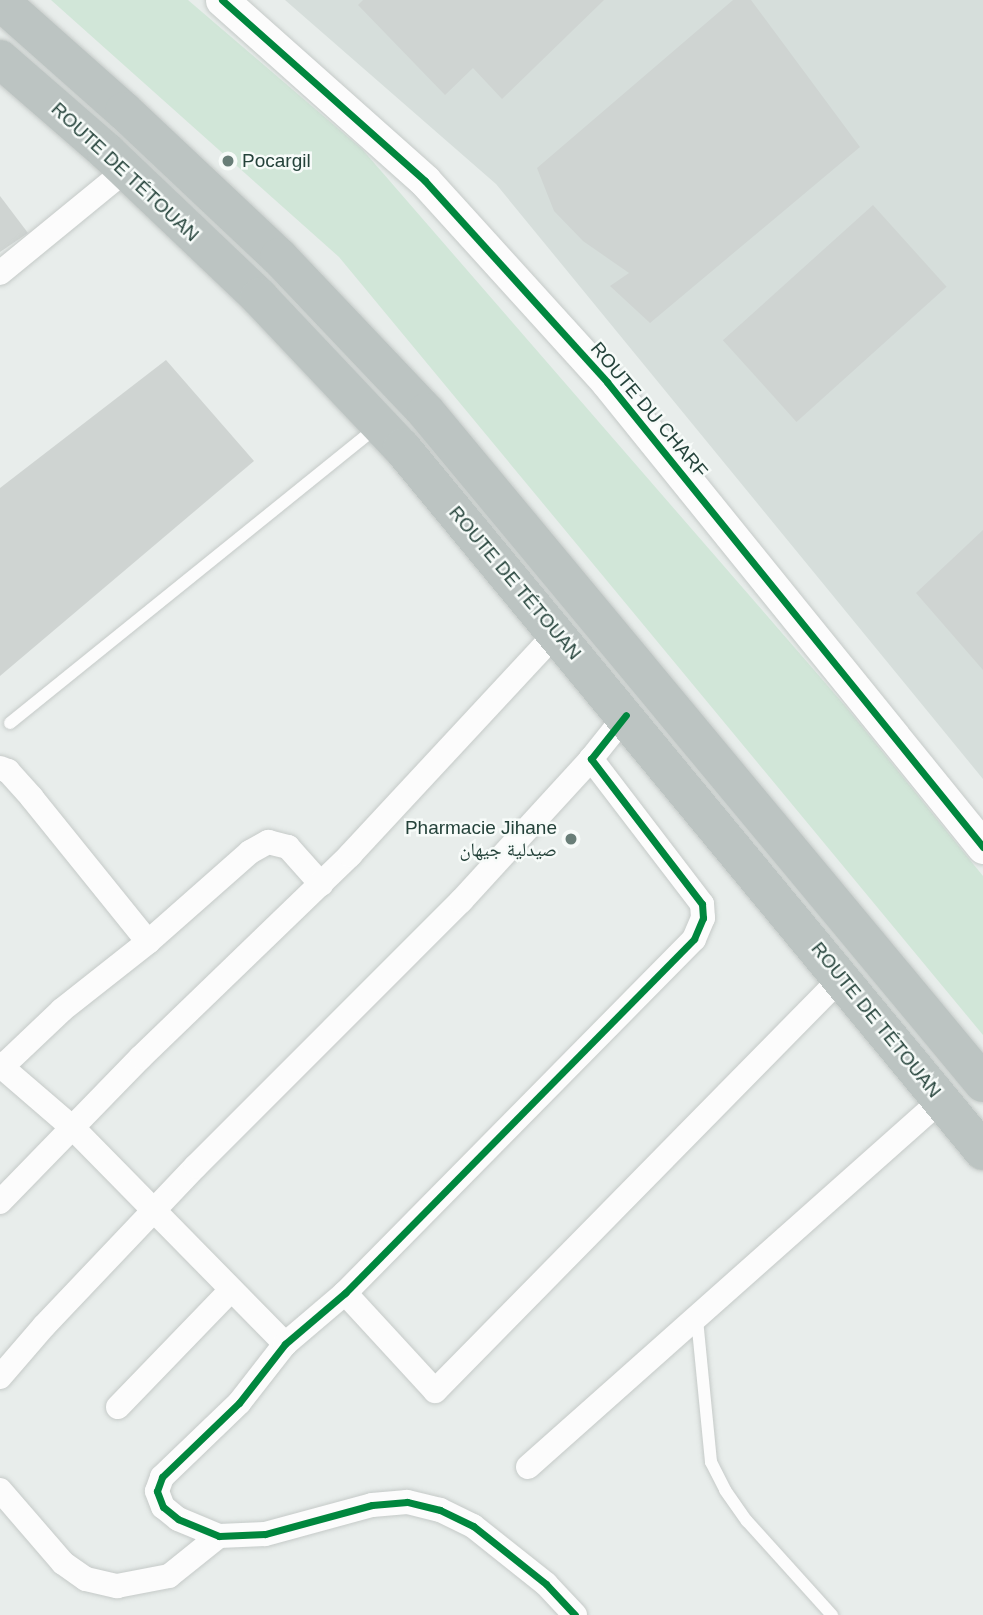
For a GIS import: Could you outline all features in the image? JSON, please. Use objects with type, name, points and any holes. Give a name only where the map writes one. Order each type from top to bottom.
[{"type":"highway","points":[[0,1],[124,111],[279,257],[426,412],[983,1083]]},
{"type":"highway","name":"ROUTE DE TÉTOUAN","points":[[0,59],[126,170],[259,297],[380,425],[626,716],[983,1151]]},
{"type":"street","name":"ROUTE DU CHARF","points":[[222,0],[425,181],[607,382],[975,831]]},
{"type":"street","points":[[0,273],[126,170]]},
{"type":"street","points":[[0,1202],[141,1056],[321,884],[556,633]]},
{"type":"street","points":[[0,1377],[44,1326],[155,1211],[461,901],[591,760],[626,716]]},
{"type":"street","points":[[575,1615],[546,1584],[473,1526],[440,1510],[407,1502],[372,1505],[265,1534],[219,1536],[178,1519],[163,1507],[157,1491],[162,1477],[239,1403],[285,1344],[345,1293],[694,939],[699,928],[702,904],[591,760]]},
{"type":"street","points":[[0,768],[8,771],[32,798],[148,942]]},
{"type":"street","points":[[285,1344],[73,1128],[1,1067],[62,1010],[148,942],[250,852],[268,842],[288,847],[321,884]]},
{"type":"street","points":[[345,1293],[435,1391],[841,978]]},
{"type":"street","points":[[528,1466],[941,1100]]},
{"type":"street","points":[[118,1407],[231,1290]]},
{"type":"street","points":[[0,1490],[62,1563],[86,1579],[117,1586],[169,1576],[219,1536]]},
{"type":"lane","points":[[10,723],[380,425]]},
{"type":"lane","points":[[697,1319],[711,1462],[725,1490],[747,1521],[832,1615]]},
{"type":"shaded area","points":[[285,0],[983,0],[983,779],[496,184]]},
{"type":"green space","points":[[51,0],[188,0],[362,149],[847,708],[983,876],[983,1035],[339,257]]},
{"type":"building","points":[[363,0],[604,0],[502,99],[473,68],[445,95],[358,5]]},
{"type":"building","points":[[733,0],[751,0],[860,147],[650,323],[610,286],[629,273],[583,241],[554,211],[537,168]]},
{"type":"building","points":[[0,196],[28,233],[0,252]]},
{"type":"building","points":[[873,205],[947,287],[796,422],[723,340]]},
{"type":"building","points":[[166,360],[254,461],[0,676],[0,488]]},
{"type":"building","points":[[983,530],[983,670],[916,593]]},
{"type":"cycle path","points":[[222,0],[425,181],[607,382],[983,847]]},
{"type":"cycle path","points":[[575,1615],[546,1584],[473,1526],[440,1510],[407,1502],[372,1505],[265,1534],[219,1536],[178,1519],[163,1507],[157,1491],[162,1477],[239,1403],[285,1344],[345,1293],[694,939],[703,918],[702,904],[591,759],[626,715]]},
{"type":"place","name":"Pocargil","points":[[228,161]]},
{"type":"place","name":"Pharmacie Jihane صيدلية جيهان","points":[[571,839]]}]
